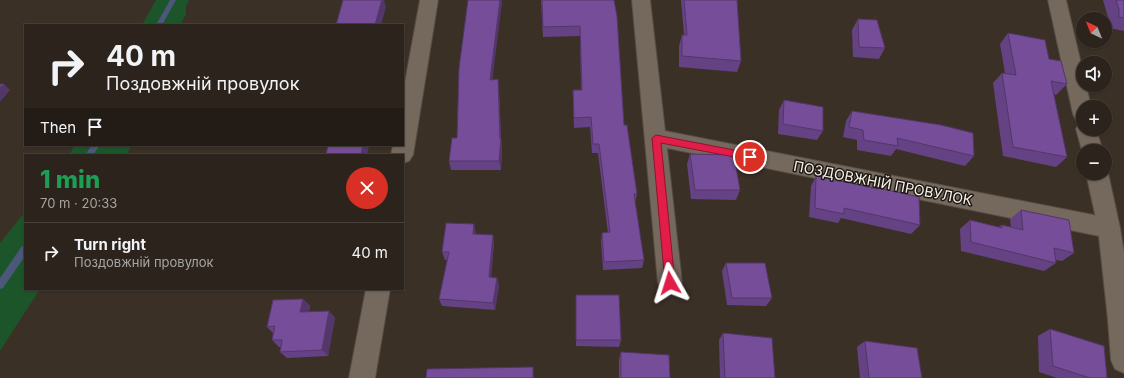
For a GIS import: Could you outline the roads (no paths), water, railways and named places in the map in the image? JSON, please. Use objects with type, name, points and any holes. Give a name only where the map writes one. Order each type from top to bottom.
[{"type":"street","points":[[404,144],[429,0]]},
{"type":"street","points":[[641,0],[670,283]]},
{"type":"street","points":[[1057,0],[1080,100]]},
{"type":"street","name":"ПОЗДОВЖНІЙ ПРОВУЛОК","points":[[656,138],[1109,228]]},
{"type":"street","points":[[1099,180],[1109,228],[1121,320],[1124,360]]},
{"type":"street","points":[[362,378],[378,290]]},
{"type":"waterway","points":[[160,24],[173,0]]},
{"type":"waterway","points":[[90,154],[95,146]]},
{"type":"waterway","points":[[0,285],[24,250]]}]
